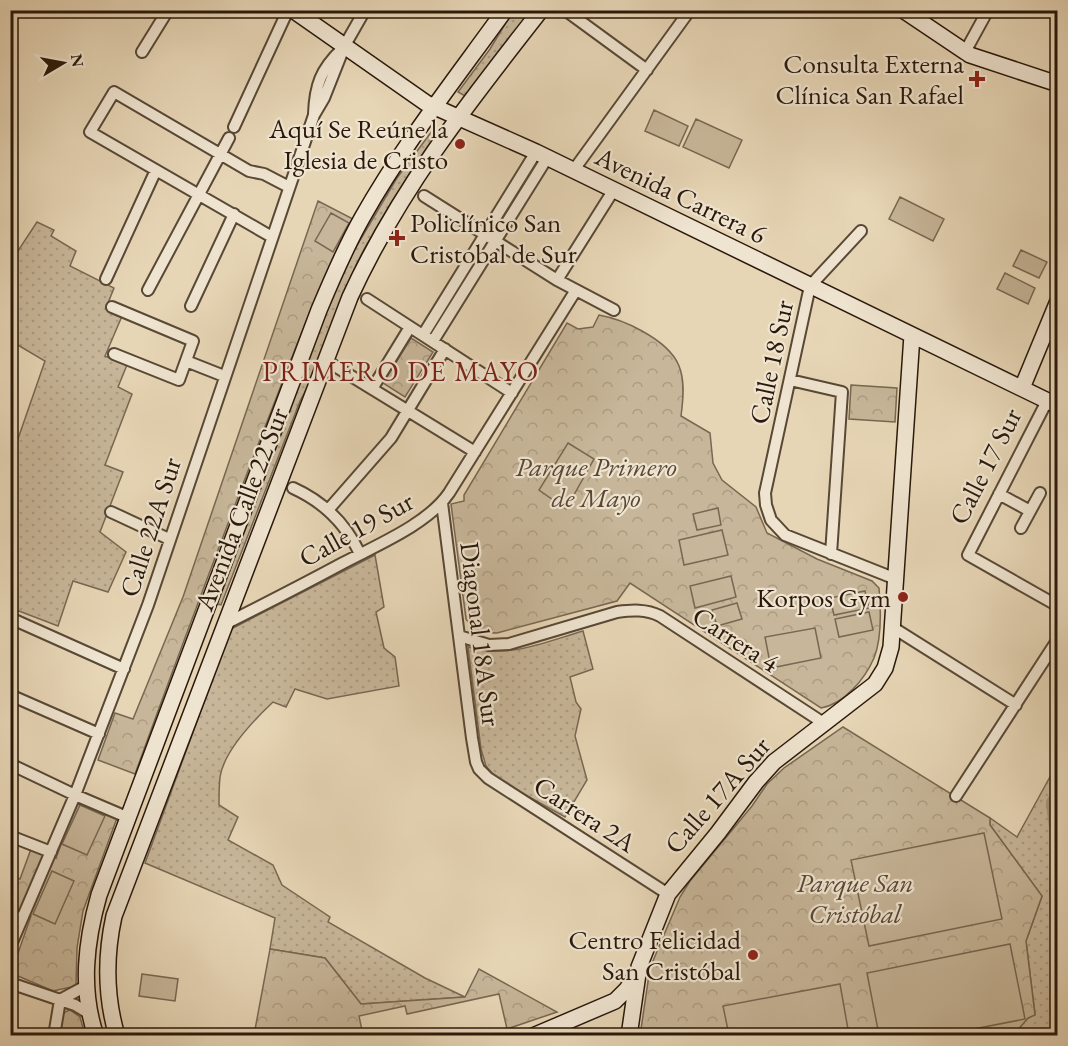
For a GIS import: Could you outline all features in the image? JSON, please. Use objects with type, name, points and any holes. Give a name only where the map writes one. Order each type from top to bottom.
[{"type":"main road","name":"Avenida Carrera 6","points":[[293,10],[415,97],[434,107],[542,155],[1052,403]]},
{"type":"main road","name":"Avenida Calle 22 Sur","points":[[96,1035],[86,986],[87,950],[94,911],[332,279],[366,210],[434,107],[506,10]]},
{"type":"main road","name":"Avenida Calle 22 Sur","points":[[117,1035],[107,984],[108,951],[114,916],[350,297],[377,241],[399,204],[457,117],[541,10]]},
{"type":"main road","points":[[903,10],[965,52],[1058,84]]},
{"type":"main road","name":"Calle 17 Sur","points":[[1022,388],[1054,318],[1058,301]]},
{"type":"main road","name":"Calle 17A Sur","points":[[630,1031],[638,974],[647,942],[668,894],[764,772],[784,753],[867,690],[880,676],[890,654],[912,335]]},
{"type":"main road","points":[[533,1035],[609,1004],[621,996],[638,974]]},
{"type":"main road","points":[[609,1004],[618,1007],[624,1013],[630,1031]]},
{"type":"street","points":[[10,20],[15,10]]},
{"type":"street","points":[[142,52],[168,10]]},
{"type":"street","points":[[148,290],[232,133],[288,10]]},
{"type":"street","name":"Calle 22A Sur","points":[[10,947],[75,795],[148,605],[314,115],[315,94],[328,63],[345,45],[365,10]]},
{"type":"street","points":[[565,10],[647,70]]},
{"type":"street","points":[[573,171],[690,10]]},
{"type":"street","points":[[965,52],[988,10]]},
{"type":"street","points":[[272,237],[90,132],[114,92],[249,171],[264,174],[289,188]]},
{"type":"street","points":[[428,338],[485,235],[542,155]]},
{"type":"street","points":[[428,338],[496,241],[542,155]]},
{"type":"street","points":[[106,279],[156,170]]},
{"type":"street","points":[[557,280],[613,191]]},
{"type":"street","points":[[424,196],[557,280],[614,310]]},
{"type":"street","points":[[191,306],[234,214]]},
{"type":"street","name":"Calle 18 Sur","points":[[831,554],[785,535],[771,520],[765,493],[810,286],[861,231]]},
{"type":"street","name":"Calle 19 Sur","points":[[225,624],[420,521],[442,503],[576,290]]},
{"type":"street","points":[[367,299],[512,393]]},
{"type":"street","points":[[112,307],[193,341],[179,380],[114,354]]},
{"type":"street","points":[[372,388],[411,327]]},
{"type":"street","points":[[328,510],[391,438],[445,349]]},
{"type":"street","points":[[325,360],[475,452]]},
{"type":"street","points":[[186,361],[224,376]]},
{"type":"street","points":[[790,380],[842,392],[831,554],[896,579]]},
{"type":"street","name":"Calle 17 Sur","points":[[1052,403],[999,494],[968,555],[1058,606]]},
{"type":"street","points":[[293,488],[305,493],[328,510],[347,530],[360,554]]},
{"type":"street","points":[[1021,528],[1040,493]]},
{"type":"street","points":[[999,494],[1030,511]]},
{"type":"street","name":"Diagonal 18A Sur","points":[[442,503],[472,738],[479,769]]},
{"type":"street","points":[[111,512],[169,538]]},
{"type":"street","name":"Carrera 4","points":[[459,636],[489,645],[509,644],[617,612],[645,611],[660,616],[825,724]]},
{"type":"street","points":[[10,618],[124,669]]},
{"type":"street","points":[[892,627],[1016,705]]},
{"type":"street","points":[[956,796],[1058,639]]},
{"type":"street","points":[[10,695],[99,734]]},
{"type":"street","points":[[10,764],[129,818]]},
{"type":"street","name":"Carrera 2A","points":[[479,769],[488,778],[668,894]]},
{"type":"street","points":[[10,836],[51,852]]},
{"type":"street","points":[[10,915],[22,919]]},
{"type":"street","points":[[10,983],[75,1005],[90,1014]]},
{"type":"street","points":[[60,1000],[86,986]]},
{"type":"street","points":[[54,1035],[60,1000]]},
{"type":"green space","points":[[513,11],[535,11],[467,97],[458,92],[490,49]]},
{"type":"green space","points":[[654,110],[688,126],[679,146],[645,131]]},
{"type":"green space","points":[[696,119],[742,140],[729,168],[683,147]]},
{"type":"green space","points":[[432,131],[440,135],[367,244],[356,265],[310,383],[300,401],[221,605],[212,603],[343,269],[397,178]]},
{"type":"green space","points":[[900,197],[944,219],[933,241],[889,219]]},
{"type":"green space","points":[[318,201],[353,219],[315,299],[293,354],[135,774],[98,760],[115,713],[133,719],[183,597]]},
{"type":"green space","points":[[331,213],[349,223],[333,252],[315,241]]},
{"type":"green space","points":[[37,222],[54,230],[51,236],[76,251],[70,266],[114,288],[106,308],[122,316],[105,356],[127,365],[118,387],[132,394],[105,465],[123,472],[100,532],[126,552],[108,592],[73,581],[58,626],[11,608],[11,459],[45,361],[11,341],[10,263]]},
{"type":"green space","points":[[1021,250],[1047,262],[1039,278],[1013,266]]},
{"type":"green space","points":[[1005,273],[1035,288],[1028,304],[997,289]]},
{"type":"green space","name":"Parque Primero de Mayo","points":[[599,315],[621,321],[642,331],[666,347],[674,356],[682,376],[681,416],[710,433],[713,463],[722,480],[756,507],[767,533],[817,559],[872,581],[879,588],[880,633],[874,658],[853,689],[830,706],[821,708],[630,583],[617,601],[497,633],[479,630],[466,619],[451,504],[464,501],[464,495],[567,323],[578,329],[593,327]]},
{"type":"green space","points":[[411,338],[433,352],[405,397],[383,383]]},
{"type":"green space","points":[[851,385],[897,388],[895,422],[849,419]]},
{"type":"green space","points":[[568,443],[594,459],[566,509],[539,490]]},
{"type":"green space","points":[[718,508],[721,525],[697,530],[693,514]]},
{"type":"green space","points":[[722,530],[728,555],[684,565],[679,540]]},
{"type":"green space","points":[[375,555],[384,607],[376,612],[384,648],[395,657],[399,686],[327,699],[295,689],[286,707],[273,702],[249,726],[227,757],[220,777],[219,805],[238,817],[228,840],[273,865],[282,885],[330,917],[328,922],[425,978],[465,997],[361,1004],[325,958],[270,949],[275,918],[145,863],[231,629]]},
{"type":"green space","points":[[731,576],[736,597],[695,608],[690,586]]},
{"type":"green space","points":[[865,591],[869,608],[834,615],[830,598]]},
{"type":"green space","points":[[737,603],[742,619],[717,626],[712,610]]},
{"type":"green space","points":[[869,612],[873,630],[839,637],[835,619]]},
{"type":"green space","points":[[815,628],[821,658],[771,668],[765,637]]},
{"type":"green space","points":[[583,631],[593,669],[570,677],[576,702],[581,709],[575,736],[587,780],[565,817],[497,779],[486,766],[481,749],[468,647],[483,650],[512,650]]},
{"type":"green space","name":"Parque San Cristóbal","points":[[843,727],[990,818],[990,825],[1042,896],[1026,941],[1035,1015],[1028,1018],[1015,1035],[640,1036],[650,968],[680,897],[690,881],[752,806],[767,784],[784,768]]},
{"type":"green space","points":[[1057,764],[1057,1035],[1015,1035],[1028,1018],[1035,1014],[1026,941],[1042,896],[990,825],[990,818],[1017,837]]},
{"type":"green space","points":[[77,802],[117,818],[83,911],[77,948],[76,986],[53,991],[11,973],[31,916],[11,907],[11,876],[20,879],[31,849],[56,858]]},
{"type":"green space","points":[[80,805],[105,816],[87,855],[62,844]]},
{"type":"green space","points":[[984,833],[1002,919],[869,946],[851,860]]},
{"type":"green space","points":[[52,871],[74,881],[55,924],[33,914]]},
{"type":"green space","points":[[1010,944],[1025,1019],[943,1035],[879,1035],[867,973]]},
{"type":"green space","points":[[270,949],[325,958],[361,1004],[465,997],[479,969],[557,1012],[507,1029],[499,994],[407,1014],[405,1006],[359,1016],[363,1035],[254,1035]]},
{"type":"green space","points":[[142,974],[178,979],[175,1001],[139,996]]},
{"type":"green space","points":[[840,984],[849,1035],[729,1035],[723,1006]]},
{"type":"green space","points":[[70,1010],[80,1017],[85,1035],[58,1036],[61,1017]]},
{"type":"waterway","points":[[1058,799],[1054,803],[1058,835]]},
{"type":"place","name":"Consulta Externa Clínica San Rafael","points":[[977,79]]},
{"type":"place","name":"Aquí Se Reúne la Iglesia de Cristo","points":[[460,144]]},
{"type":"place","name":"Policlínico San Cristobal de Sur","points":[[397,238]]},
{"type":"place","name":"Korpos Gym","points":[[903,597]]},
{"type":"place","name":"Centro Felicidad San Cristóbal","points":[[753,955]]},
{"type":"district","name":"PRIMERO DE MAYO","points":[[401,371]]}]
